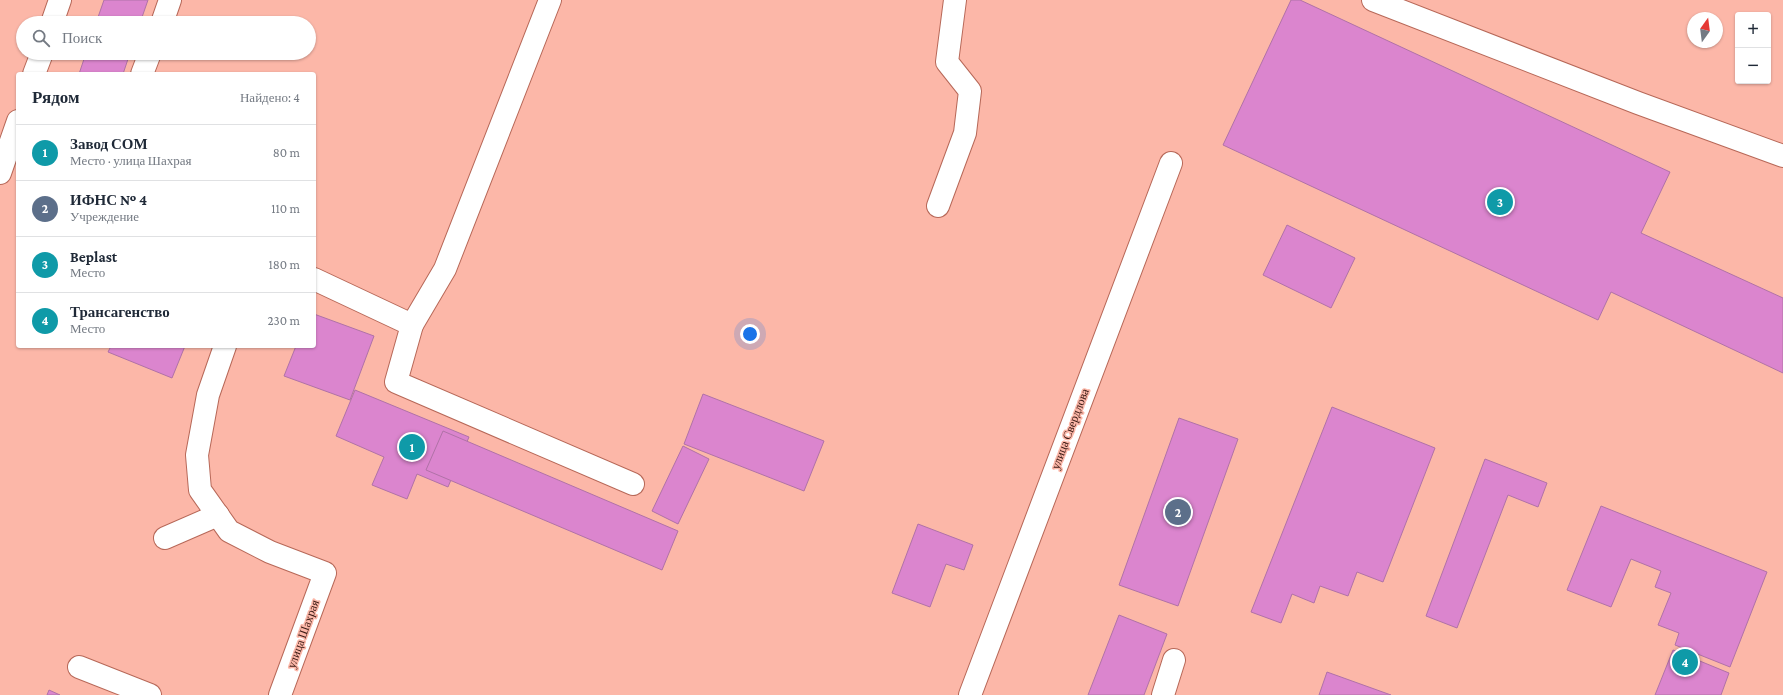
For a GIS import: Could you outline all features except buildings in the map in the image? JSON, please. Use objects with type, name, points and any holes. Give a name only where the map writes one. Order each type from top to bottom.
[{"type":"street","points":[[54,16],[60,0]]},
{"type":"street","points":[[164,16],[170,0]]},
{"type":"street","points":[[550,0],[445,269],[412,325],[396,382],[633,484]]},
{"type":"street","points":[[938,206],[965,133],[970,91],[947,62],[955,0]]},
{"type":"street","points":[[1373,0],[1638,103],[1783,156]]},
{"type":"street","points":[[35,72],[39,60]]},
{"type":"street","points":[[143,72],[147,60]]},
{"type":"street","points":[[0,173],[16,127]]},
{"type":"street","name":"улица Свердлова","points":[[970,695],[1171,163]]},
{"type":"street","points":[[316,280],[412,325]]},
{"type":"street","points":[[165,538],[218,516],[200,490],[197,455],[208,395],[224,348]]},
{"type":"street","name":"улица Шахрая","points":[[218,516],[230,531],[270,552],[325,573],[280,695]]},
{"type":"street","points":[[1163,695],[1174,660]]},
{"type":"street","points":[[79,667],[150,695]]},
{"type":"place","name":"Beplast","points":[[1500,202]]},
{"type":"place","name":"Завод СОМ","points":[[412,447]]},
{"type":"place","name":"ИФНС № 4","points":[[1178,512]]},
{"type":"place","name":"Трансагенство","points":[[1685,662]]}]
